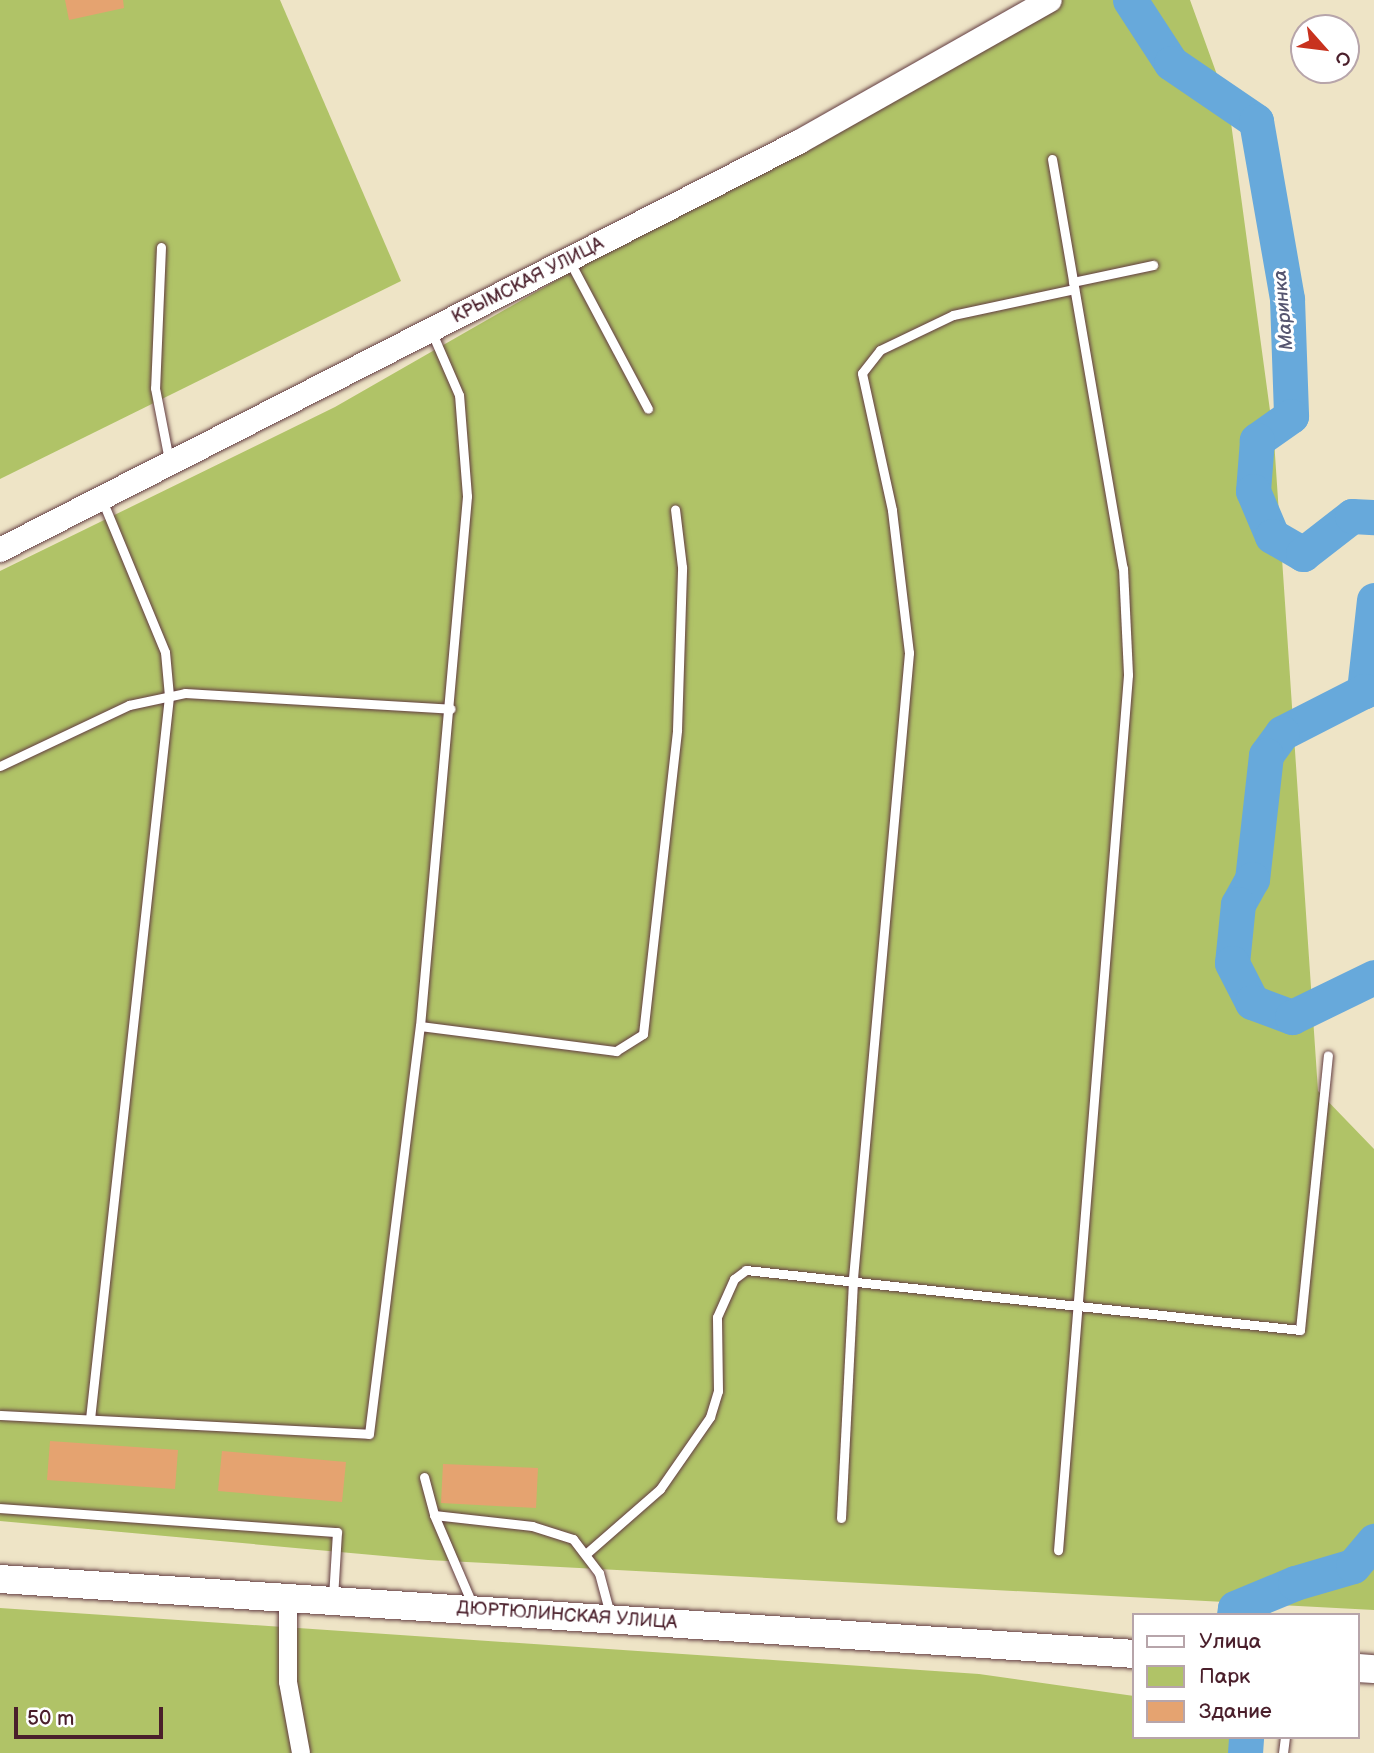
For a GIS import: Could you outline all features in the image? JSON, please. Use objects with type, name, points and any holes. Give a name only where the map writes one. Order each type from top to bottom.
[{"type":"main road","name":"КРЫМСКАЯ УЛИЦА","points":[[2,543],[102,500],[799,142],[1050,0]]},
{"type":"main road","name":"ДЮРТЮЛИНСКАЯ УЛИЦА","points":[[0,1579],[1132,1654]]},
{"type":"street","points":[[288,1599],[288,1682],[301,1753]]},
{"type":"lane","points":[[1052,159],[1123,568],[1128,675],[1058,1550]]},
{"type":"lane","points":[[161,247],[156,398],[171,465]]},
{"type":"lane","points":[[569,261],[648,409]]},
{"type":"lane","points":[[841,1518],[853,1278],[909,653],[892,510],[860,388],[862,373],[880,350],[953,314],[1153,265]]},
{"type":"lane","points":[[0,1415],[369,1434],[420,1026],[451,709],[468,454],[459,395],[431,331]]},
{"type":"lane","points":[[90,1419],[169,696],[165,652],[102,500]]},
{"type":"lane","points":[[420,1026],[616,1051],[643,1034],[677,730],[682,567],[675,509]]},
{"type":"lane","points":[[0,766],[129,705],[169,696],[451,709]]},
{"type":"lane","points":[[589,1552],[660,1489],[710,1417],[718,1391],[717,1317],[734,1279],[746,1270],[853,1278],[1300,1330],[1328,1055]]},
{"type":"lane","points":[[424,1477],[434,1515],[475,1610]]},
{"type":"lane","points":[[0,1508],[337,1532],[333,1601]]},
{"type":"lane","points":[[434,1515],[532,1526],[572,1539],[589,1552],[611,1619]]},
{"type":"green space","points":[[0,0],[280,0],[401,281],[0,479]]},
{"type":"green space","points":[[1046,0],[1190,0],[1229,108],[1274,440],[1318,1091],[1374,1149],[1374,1610],[428,1560],[0,1521],[0,571],[335,407]]},
{"type":"green space","points":[[0,1608],[979,1674],[1132,1696],[1132,1739],[1259,1739],[1262,1753],[0,1753]]},
{"type":"building","points":[[65,0],[123,0],[124,8],[69,20]]},
{"type":"building","points":[[50,1441],[178,1450],[175,1489],[47,1480]]},
{"type":"building","points":[[222,1451],[346,1462],[342,1502],[218,1491]]},
{"type":"building","points":[[443,1464],[538,1468],[536,1508],[441,1503]]},
{"type":"waterway","name":"Маринка","points":[[1130,0],[1171,63],[1256,121],[1287,299],[1291,416],[1257,440],[1253,491],[1272,536],[1303,554],[1352,516],[1374,517]]},
{"type":"waterway","name":"Маринка","points":[[1374,600],[1364,691],[1282,733],[1266,755],[1252,879],[1238,904],[1232,963],[1252,1002],[1292,1017],[1374,977]]},
{"type":"waterway","name":"Маринка","points":[[1234,1613],[1235,1608],[1295,1583],[1353,1566],[1374,1541]]},
{"type":"waterway","name":"Маринка","points":[[1245,1753],[1246,1739]]}]
